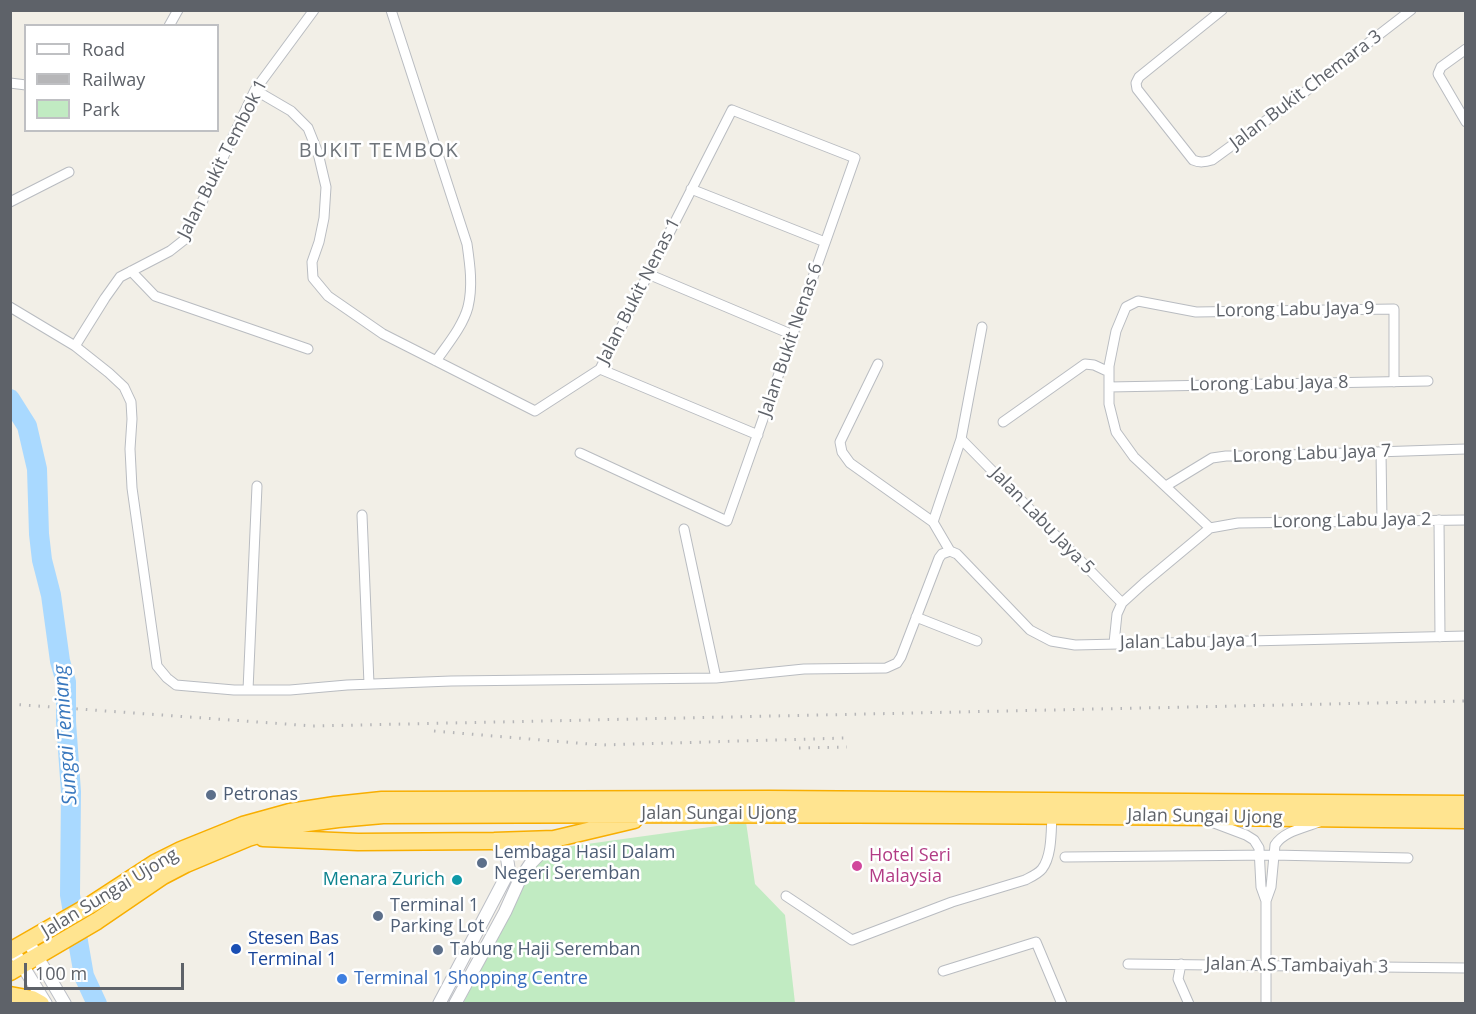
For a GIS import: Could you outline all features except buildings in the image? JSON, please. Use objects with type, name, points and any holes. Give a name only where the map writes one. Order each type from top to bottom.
[{"type":"highway","name":"Jalan Sungai Ujong","points":[[23,964],[68,938],[95,912],[155,863],[243,825],[291,812],[334,805],[382,800],[781,799],[1466,804]]},
{"type":"highway","points":[[248,838],[358,842],[554,838],[658,814]]},
{"type":"highway","name":"Jalan Sungai Ujong","points":[[15,947],[63,921],[95,912],[186,864],[248,838],[292,825],[382,815],[1052,815],[1466,820]]},
{"type":"highway","points":[[10,994],[32,999],[41,1004]]},
{"type":"main road","points":[[455,1004],[505,912],[519,881],[531,863],[554,838]]},
{"type":"main road","points":[[439,1004],[509,871],[507,858],[494,841]]},
{"type":"main road","points":[[490,907],[502,902],[505,912]]},
{"type":"main road","points":[[15,947],[46,1004]]},
{"type":"main road","points":[[23,964],[65,1004]]},
{"type":"street","points":[[170,24],[178,10]]},
{"type":"street","name":"Jalan Bukit Tembok 1","points":[[75,345],[120,277],[170,251],[184,240],[255,90],[314,10]]},
{"type":"street","points":[[255,90],[291,111],[308,128],[318,153],[326,188],[324,218],[312,262],[313,278],[328,296],[383,334],[436,361],[455,334],[468,308],[471,277],[467,244],[391,10]]},
{"type":"street","name":"Jalan Bukit Chemara 3","points":[[1222,10],[1139,77],[1136,83],[1137,89],[1165,125],[1198,162],[1212,160],[1411,10]]},
{"type":"street","points":[[1466,50],[1440,67],[1438,74],[1466,122]]},
{"type":"street","name":"Jalan Bukit Nenas 1","points":[[436,361],[535,411],[600,369],[732,110]]},
{"type":"street","name":"Jalan Bukit Nenas 6","points":[[580,453],[727,521],[855,158],[732,110]]},
{"type":"street","points":[[10,202],[69,172]]},
{"type":"street","points":[[692,189],[825,242]]},
{"type":"street","points":[[131,271],[155,296],[309,349]]},
{"type":"street","points":[[648,274],[793,334]]},
{"type":"street","name":"Lorong Labu Jaya 9","points":[[1109,372],[1108,366],[1116,331],[1126,307],[1138,301],[1196,312],[1394,309],[1394,382]]},
{"type":"street","points":[[10,307],[75,345],[124,387],[131,402],[132,488],[157,666],[176,685],[248,690],[290,690],[451,681],[669,680],[716,678],[804,669],[886,668],[897,663],[901,657],[939,558],[950,551]]},
{"type":"street","points":[[878,364],[840,442],[842,452],[850,464],[933,522],[962,439],[982,327]]},
{"type":"street","points":[[1003,422],[1085,364],[1094,365],[1109,372],[1109,404],[1116,432],[1134,457],[1210,528],[1122,603],[1117,614],[1114,643]]},
{"type":"street","points":[[600,369],[758,435]]},
{"type":"street","name":"Lorong Labu Jaya 8","points":[[1109,387],[1428,381]]},
{"type":"street","name":"Jalan Labu Jaya 5","points":[[962,439],[1122,603]]},
{"type":"street","name":"Lorong Labu Jaya 7","points":[[1166,486],[1212,458],[1226,456],[1466,449]]},
{"type":"street","points":[[1381,452],[1382,521]]},
{"type":"street","points":[[248,690],[257,486]]},
{"type":"street","points":[[362,515],[369,684]]},
{"type":"street","points":[[1438,520],[1440,637]]},
{"type":"street","name":"Lorong Labu Jaya 2","points":[[1210,528],[1238,523],[1466,520]]},
{"type":"street","name":"Jalan Labu Jaya 1","points":[[933,522],[950,551],[957,554],[1030,630],[1051,641],[1075,645],[1466,636]]},
{"type":"street","points":[[684,529],[716,678]]},
{"type":"street","points":[[916,616],[977,641]]},
{"type":"street","points":[[786,896],[852,940],[952,902],[1026,880],[1042,870],[1049,852],[1052,815]]},
{"type":"street","points":[[1198,817],[1246,835],[1254,840],[1259,848],[1261,887],[1266,901],[1266,1004]]},
{"type":"street","points":[[1266,901],[1272,887],[1273,855],[1278,840],[1329,818]]},
{"type":"street","points":[[1065,857],[1273,855],[1408,858]]},
{"type":"street","points":[[943,971],[1036,942],[1062,1004]]},
{"type":"street","name":"Jalan A.S Tambaiyah 3","points":[[1128,964],[1466,968]]},
{"type":"street","points":[[1181,964],[1178,979],[1189,1004]]},
{"type":"green space","points":[[746,822],[755,884],[785,915],[795,1003],[463,1004],[536,857],[551,849]]},
{"type":"waterway","name":"Sungai Temiang","points":[[10,399],[27,426],[37,469],[42,560],[51,595],[60,661],[66,682],[66,722],[71,792],[70,895],[84,976],[97,1004]]},
{"type":"railway","points":[[10,704],[313,726],[1466,701]]},
{"type":"railway","points":[[434,731],[601,745],[846,738]]},
{"type":"railway","points":[[799,748],[847,747]]},
{"type":"place","name":"Petronas","points":[[211,795]]},
{"type":"place","name":"Lembaga Hasil Dalam Negeri Seremban","points":[[482,863]]},
{"type":"place","name":"Hotel Seri Malaysia","points":[[857,866]]},
{"type":"place","name":"Menara Zurich","points":[[457,880]]},
{"type":"place","name":"Terminal 1 Parking Lot","points":[[378,916]]},
{"type":"place","name":"Stesen Bas Terminal 1","points":[[236,949]]},
{"type":"place","name":"Tabung Haji Seremban","points":[[438,950]]},
{"type":"place","name":"Terminal 1 Shopping Centre","points":[[342,979]]},
{"type":"district","name":"BUKIT TEMBOK","points":[[379,151]]}]
